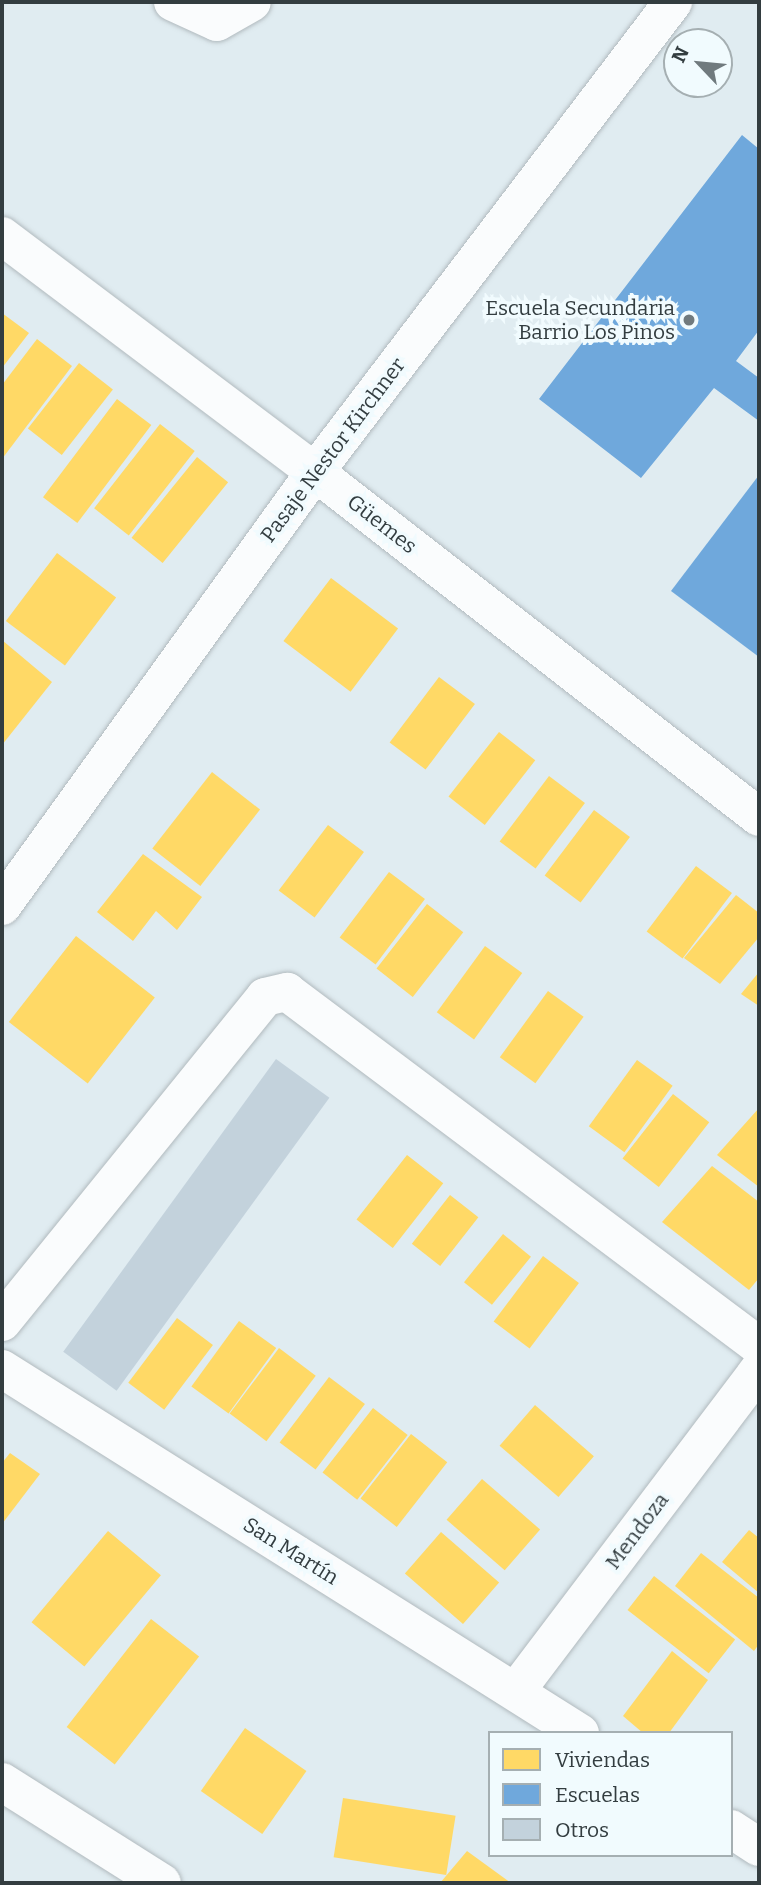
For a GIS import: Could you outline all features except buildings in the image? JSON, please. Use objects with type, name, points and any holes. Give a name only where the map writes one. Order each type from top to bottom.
[{"type":"street","points":[[173,2],[217,22],[252,2]]},
{"type":"street","name":"Pasaje Nestor Kirchner","points":[[2,906],[315,472],[673,2]]},
{"type":"street","name":"Güemes","points":[[2,236],[315,472],[759,817]]},
{"type":"street","points":[[2,1322],[265,997],[287,992],[759,1346]]},
{"type":"street","name":"San Martín","points":[[2,1369],[577,1731]]},
{"type":"street","name":"Mendoza","points":[[516,1691],[759,1370]]},
{"type":"street","points":[[2,1782],[162,1883]]},
{"type":"street","points":[[733,1830],[759,1847]]},
{"type":"place","name":"Escuela Secundaria Barrio Los Pinos","points":[[689,320]]}]
